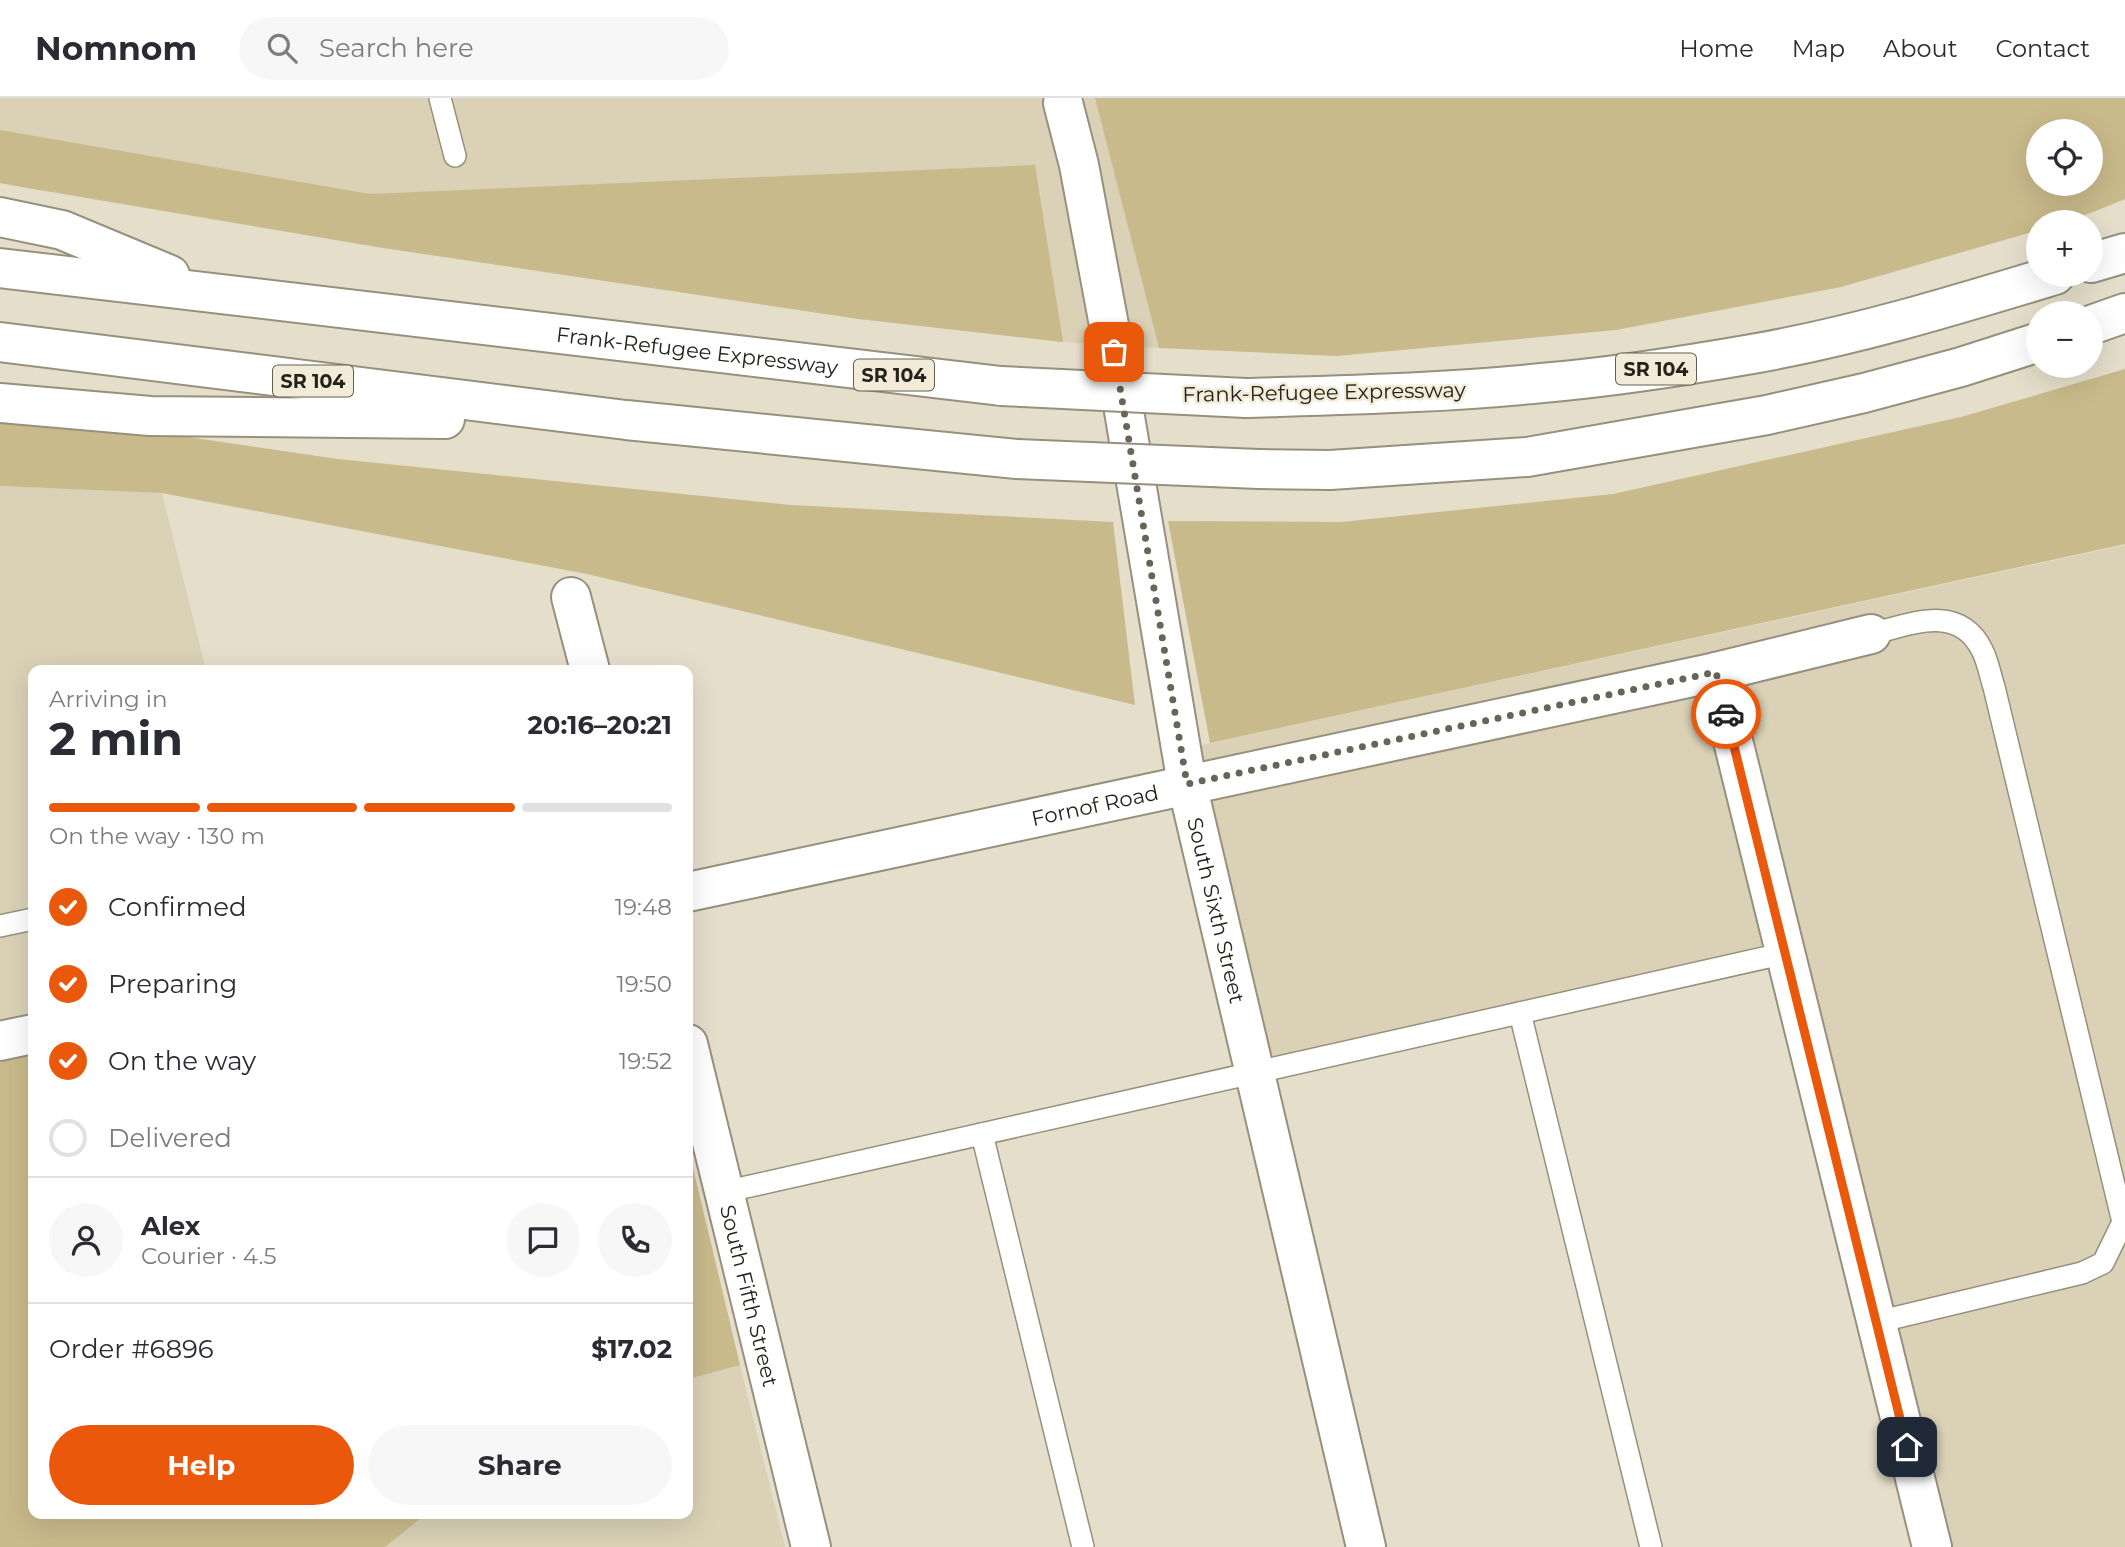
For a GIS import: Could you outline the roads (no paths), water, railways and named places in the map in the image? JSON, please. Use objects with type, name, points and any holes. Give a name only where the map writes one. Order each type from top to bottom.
[{"type":"main road","name":"South Sixth Street","points":[[1062,101],[1079,165],[1111,339],[1187,784],[1366,1547]]},
{"type":"main road","points":[[0,217],[62,230],[210,292]]},
{"type":"main road","points":[[2103,259],[2125,253]]},
{"type":"main road","name":"Frank-Refugee Expressway","points":[[0,268],[786,363],[1001,386],[1246,398],[1436,391],[1543,383],[1661,369],[1755,354],[1856,331],[2026,283]]},
{"type":"main road","points":[[2103,321],[2125,313]]},
{"type":"main road","name":"SR 104","points":[[0,342],[626,420],[1017,460],[1330,470],[1527,457],[1791,410],[1925,377],[2026,346]]},
{"type":"main road","points":[[0,403],[150,416],[626,420]]},
{"type":"main road","points":[[571,597],[589,665]]},
{"type":"main road","name":"Fornof Road","points":[[693,891],[1716,672],[1871,634]]},
{"type":"main road","points":[[1716,672],[1931,1547]]},
{"type":"main road","points":[[0,1041],[28,1035]]},
{"type":"main road","name":"South Fifth Street","points":[[693,1065],[811,1547]]},
{"type":"lane","points":[[440,98],[455,156]]},
{"type":"lane","points":[[1871,634],[1924,621],[1954,621],[1967,630],[1982,650],[1997,700],[2123,1222],[2104,1263],[2082,1273],[1877,1322]]},
{"type":"lane","points":[[0,926],[28,920]]},
{"type":"lane","points":[[724,1192],[1786,953]]},
{"type":"lane","points":[[1520,1013],[1651,1547]]},
{"type":"lane","points":[[982,1134],[1083,1547]]}]
